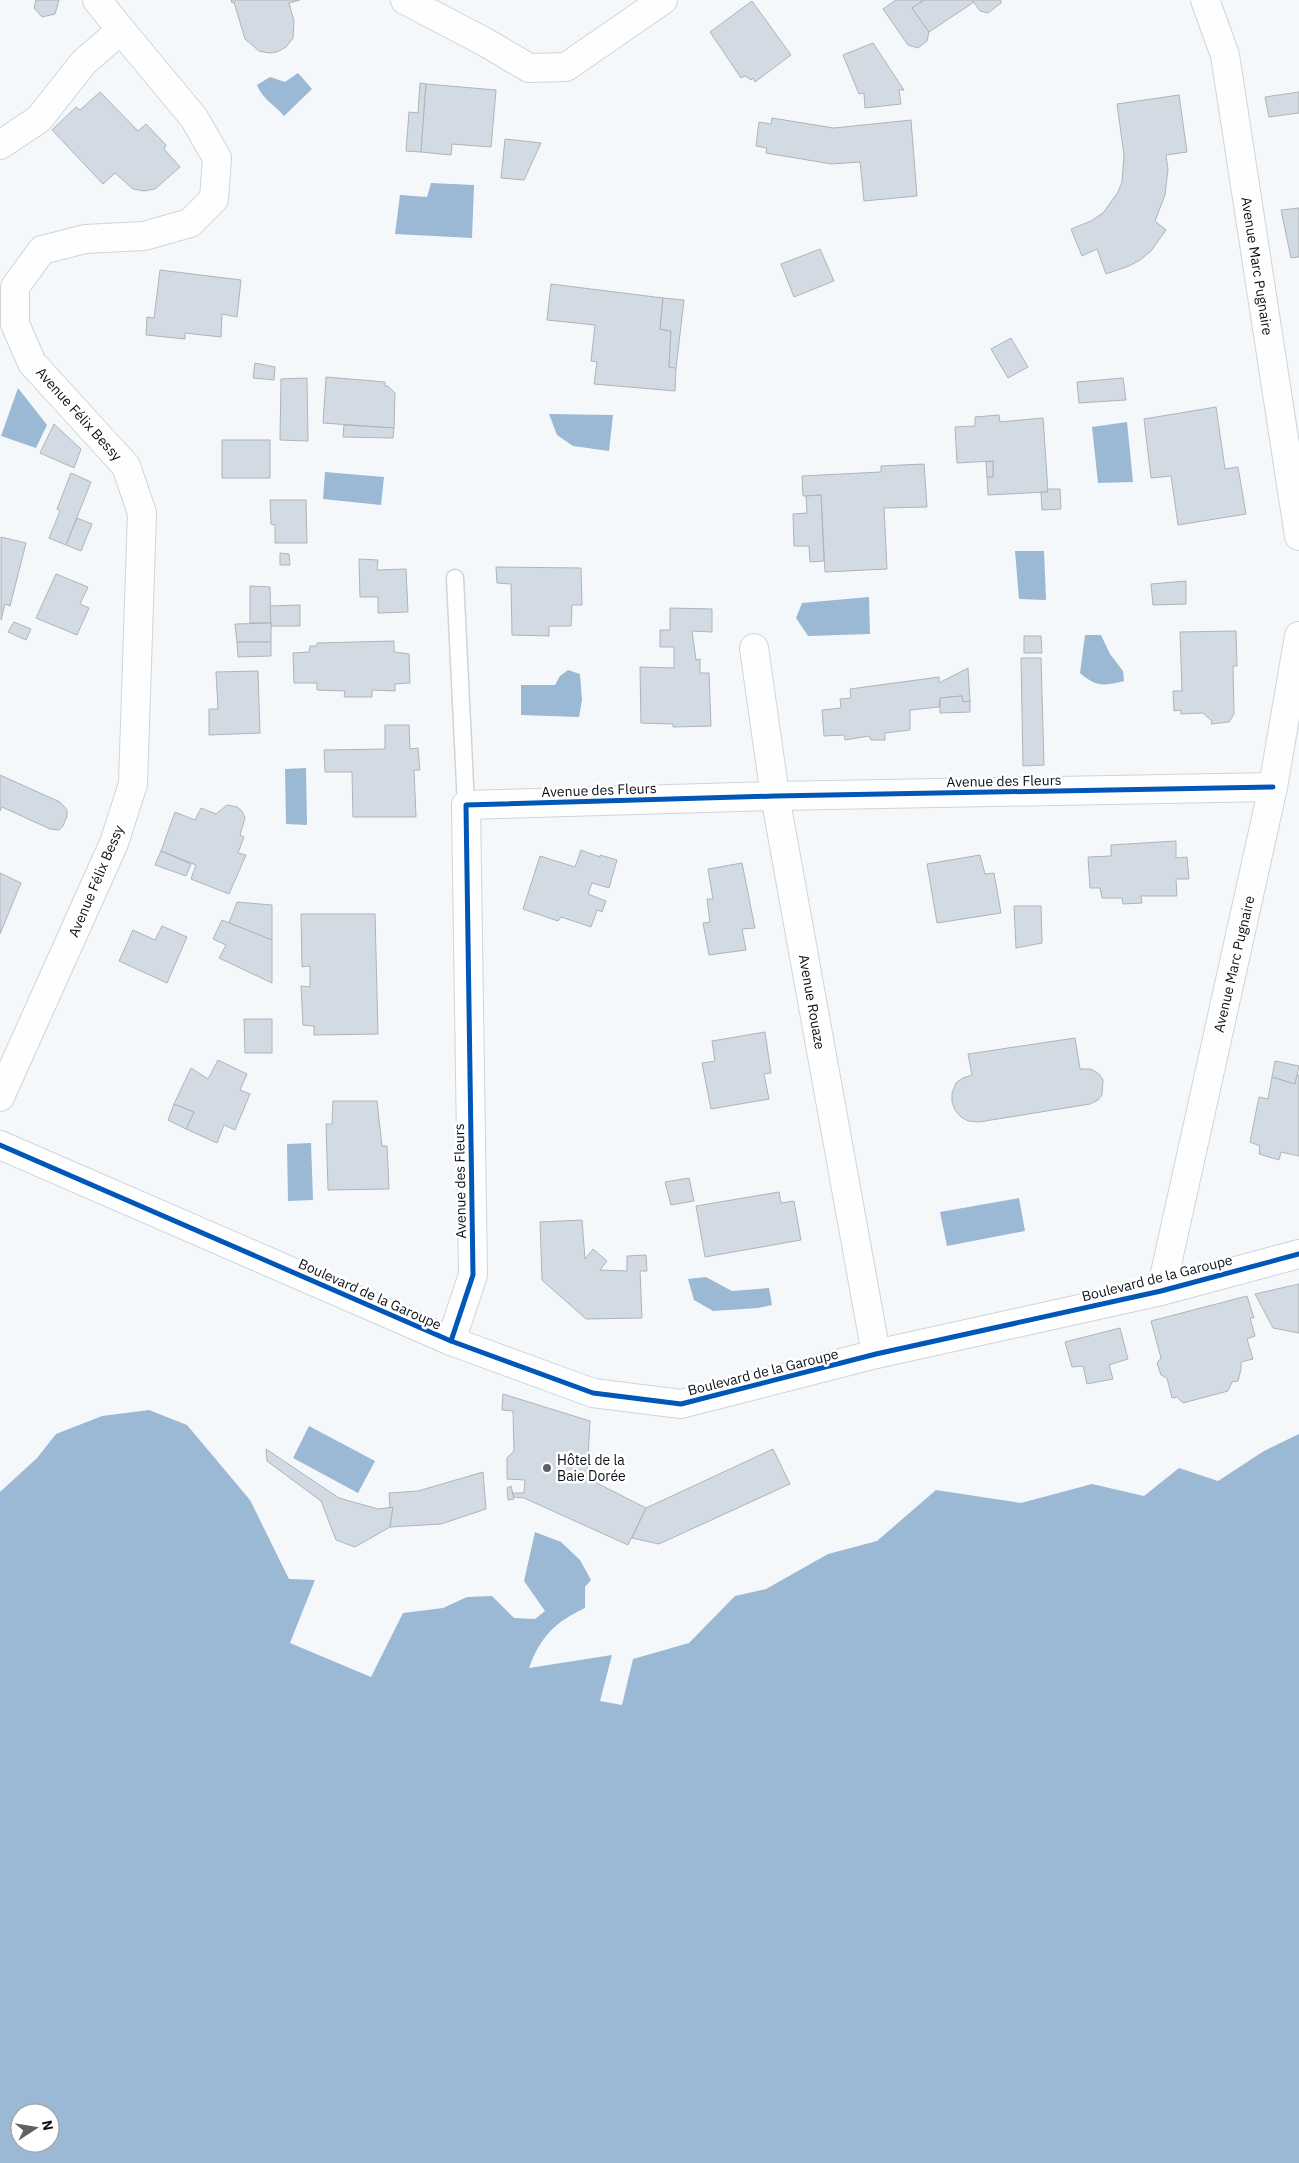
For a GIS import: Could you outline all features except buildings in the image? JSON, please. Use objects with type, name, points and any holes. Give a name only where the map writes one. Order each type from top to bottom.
[{"type":"street","name":"Avenue Félix Bessy","points":[[0,1097],[114,844],[133,784],[142,513],[126,466],[32,362],[15,324],[15,287],[42,250],[85,239],[144,236],[190,223],[214,199],[216,158],[194,118],[98,0]]},
{"type":"street","points":[[405,0],[485,42],[529,68],[566,67],[663,0]]},
{"type":"street","name":"Avenue Marc Pugnaire","points":[[1205,0],[1225,55],[1299,536]]},
{"type":"street","points":[[0,144],[39,119],[84,62],[122,30]]},
{"type":"street","name":"Avenue Marc Pugnaire","points":[[1161,1291],[1273,787],[1299,636]]},
{"type":"street","name":"Avenue Rouaze","points":[[754,648],[775,796],[876,1354]]},
{"type":"street","name":"Avenue des Fleurs","points":[[451,1341],[473,1275],[466,805],[775,796],[1273,787]]},
{"type":"street","name":"Boulevard de la Garoupe","points":[[0,1145],[451,1341],[593,1393],[680,1404],[876,1354],[1161,1291],[1299,1254]]},
{"type":"lane","points":[[455,578],[466,805]]},
{"type":"water","points":[[298,73],[312,89],[284,116],[259,90],[257,85],[270,77],[285,82]]},
{"type":"water","points":[[431,183],[474,185],[472,238],[395,234],[400,195],[427,197]]},
{"type":"water","points":[[18,388],[47,425],[36,448],[1,436]]},
{"type":"water","points":[[549,414],[613,415],[609,451],[573,446],[557,435]]},
{"type":"water","points":[[1127,422],[1133,482],[1098,483],[1092,427]]},
{"type":"water","points":[[325,472],[384,477],[381,505],[323,499]]},
{"type":"water","points":[[1015,551],[1044,551],[1046,600],[1019,599]]},
{"type":"water","points":[[869,597],[870,634],[808,636],[796,618],[802,603]]},
{"type":"water","points":[[1085,635],[1101,635],[1110,654],[1123,671],[1124,681],[1100,684],[1091,681],[1080,673]]},
{"type":"water","points":[[568,670],[580,674],[582,700],[579,717],[521,715],[521,685],[555,685],[560,676]]},
{"type":"water","points":[[306,768],[307,825],[286,824],[285,769]]},
{"type":"water","points":[[311,1143],[313,1200],[288,1201],[287,1144]]},
{"type":"water","points":[[1019,1198],[1025,1231],[947,1246],[940,1212]]},
{"type":"water","points":[[706,1277],[732,1291],[769,1288],[772,1305],[758,1308],[713,1311],[694,1300],[688,1279]]},
{"type":"water","points":[[149,1410],[187,1425],[250,1500],[289,1579],[315,1580],[290,1643],[371,1677],[403,1613],[443,1608],[467,1597],[492,1596],[514,1618],[535,1619],[545,1611],[524,1581],[535,1532],[561,1542],[580,1560],[591,1580],[585,1587],[585,1608],[565,1619],[550,1632],[538,1647],[529,1668],[612,1655],[600,1701],[622,1705],[633,1659],[689,1643],[735,1596],[766,1589],[828,1554],[877,1541],[936,1490],[1021,1503],[1092,1484],[1144,1496],[1179,1468],[1218,1481],[1264,1451],[1299,1434],[1299,2163],[0,2163],[0,1492],[37,1458],[56,1434],[102,1416]]},
{"type":"water","points":[[309,1426],[375,1461],[358,1493],[293,1458]]},
{"type":"cycle path","points":[[451,1341],[473,1275],[466,805],[775,796],[1273,787]]},
{"type":"cycle path","points":[[0,1145],[451,1341],[593,1393],[681,1404],[876,1354],[1161,1291],[1299,1254]]},
{"type":"place","name":"Hôtel de la Baie Dorée","points":[[547,1468]]}]
